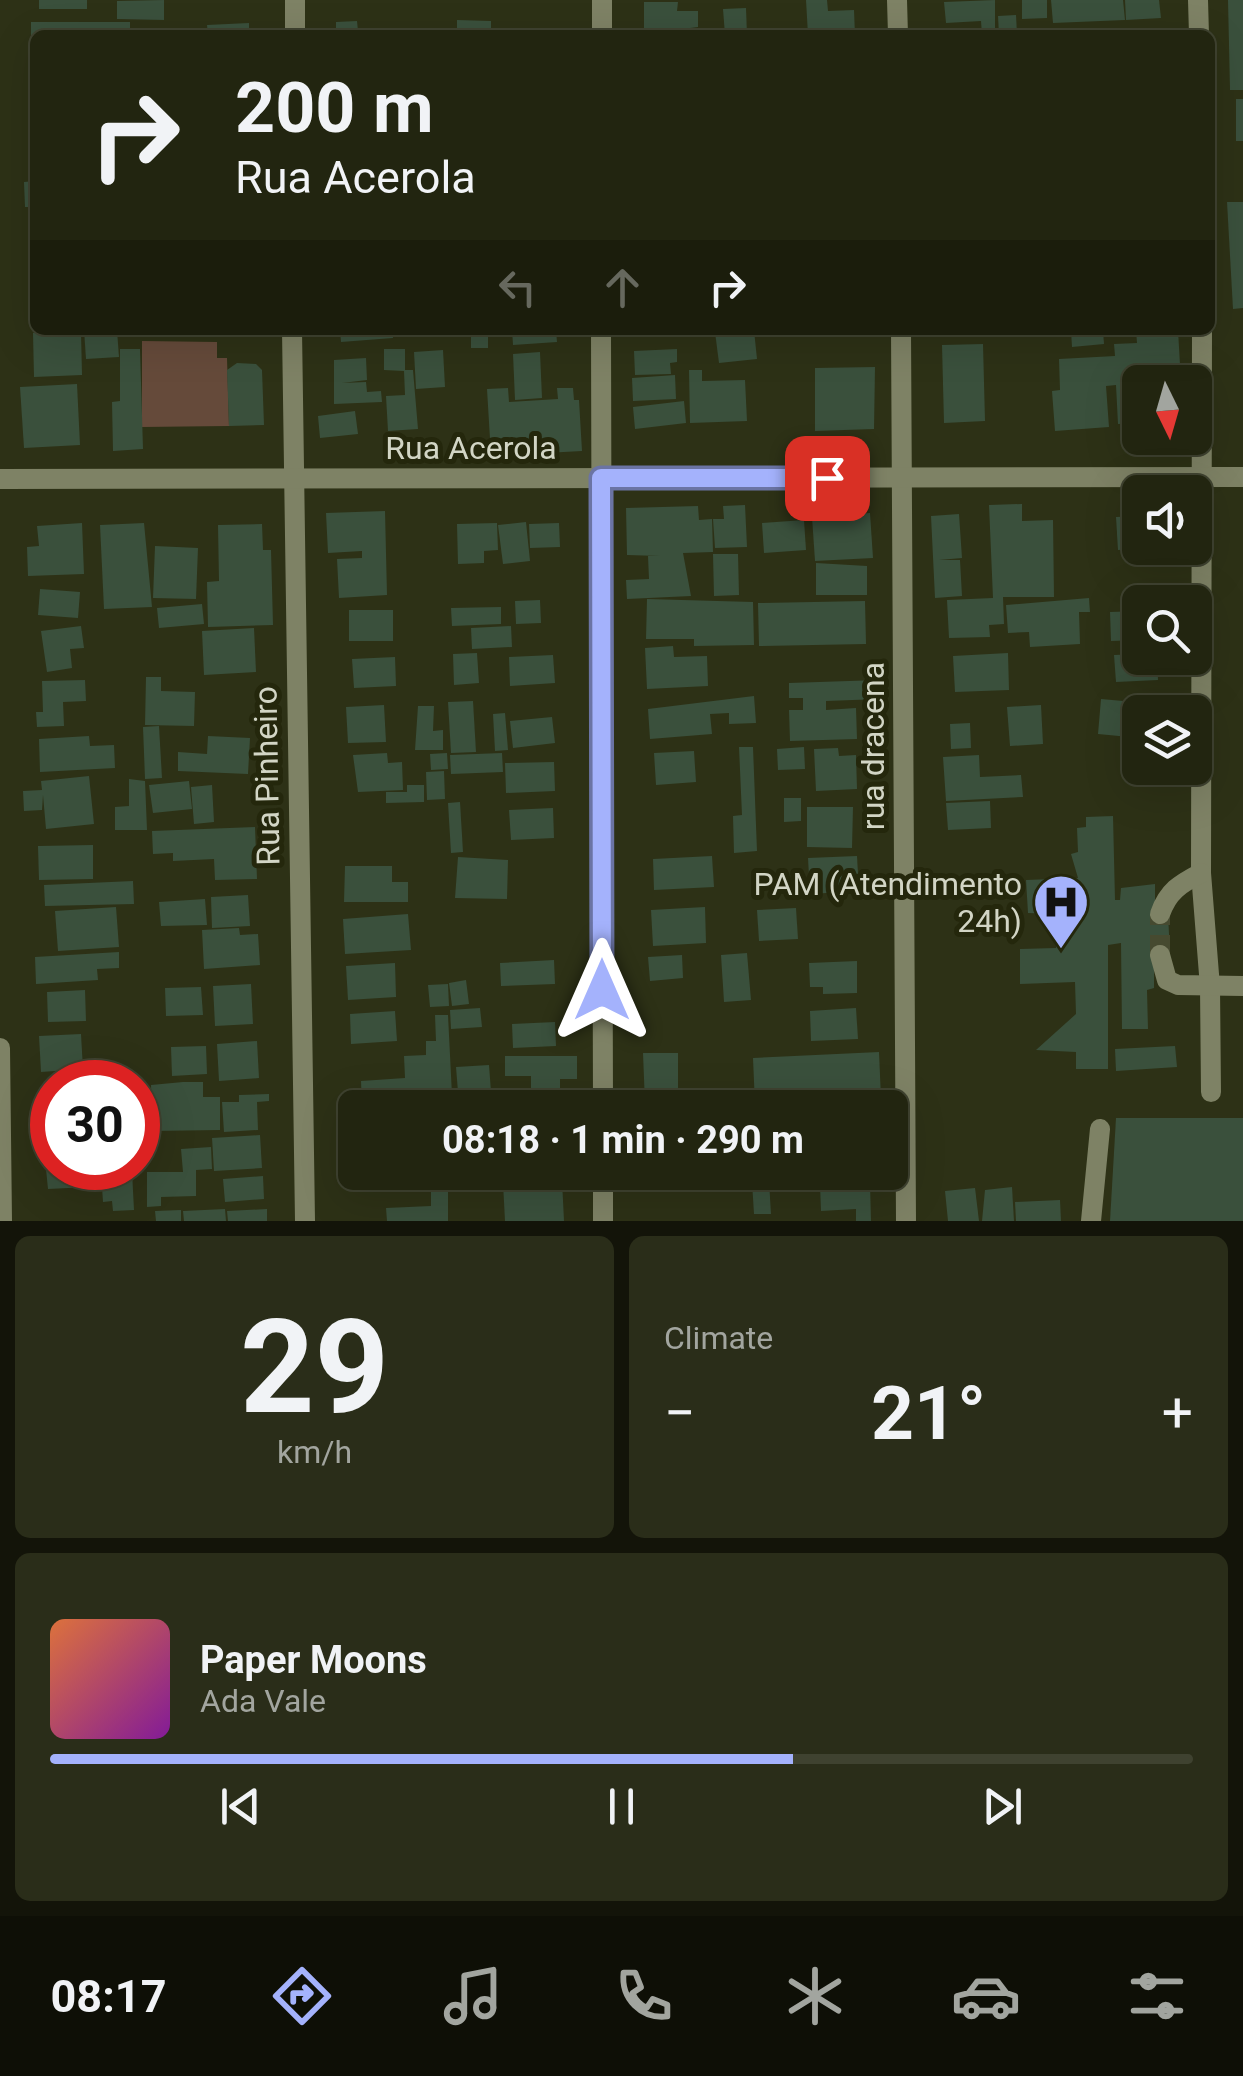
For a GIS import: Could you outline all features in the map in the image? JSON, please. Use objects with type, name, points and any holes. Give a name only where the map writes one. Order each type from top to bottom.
[{"type":"street","points":[[294,30],[295,0]]},
{"type":"street","points":[[602,0],[602,30]]},
{"type":"street","points":[[897,0],[898,30]]},
{"type":"street","points":[[1198,0],[1199,30]]},
{"type":"street","name":"Rua Pinheiro","points":[[292,335],[305,1221]]},
{"type":"street","points":[[601,335],[603,1090]]},
{"type":"street","name":"rua dracena","points":[[901,335],[906,1221]]},
{"type":"street","points":[[1202,335],[1204,475]]},
{"type":"street","name":"Rua Acerola","points":[[0,479],[1122,477]]},
{"type":"street","name":"Rua Acerola","points":[[1212,477],[1243,477]]},
{"type":"street","points":[[1203,565],[1201,873],[1210,987],[1211,1092]]},
{"type":"street","points":[[1160,914],[1166,897],[1177,886],[1201,873]]},
{"type":"street","points":[[1160,955],[1160,968],[1167,980],[1210,987],[1243,986]]},
{"type":"street","points":[[0,1048],[2,1221]]},
{"type":"street","points":[[1092,1221],[1100,1129]]},
{"type":"street","points":[[603,1190],[603,1221]]},
{"type":"shaded area","points":[[142,341],[217,342],[217,358],[227,358],[229,426],[142,427]]},
{"type":"building","points":[[39,0],[87,0],[87,9],[39,9]]},
{"type":"building","points":[[164,0],[164,20],[117,19],[117,1]]},
{"type":"building","points":[[806,0],[827,0],[828,11],[854,10],[855,30],[808,30]]},
{"type":"building","points":[[995,0],[995,30],[982,30],[981,21],[946,23],[944,2]]},
{"type":"building","points":[[1022,0],[1047,0],[1047,18],[1022,19]]},
{"type":"building","points":[[1051,0],[1123,0],[1125,20],[1053,23]]},
{"type":"building","points":[[1125,0],[1159,0],[1161,18],[1126,20]]},
{"type":"building","points":[[1228,0],[1243,0],[1243,90],[1230,90]]},
{"type":"building","points":[[644,2],[678,2],[677,11],[698,11],[698,27],[644,30]]},
{"type":"building","points":[[746,8],[747,30],[725,30],[723,9]]},
{"type":"building","points":[[1016,15],[1017,30],[999,30],[998,16]]},
{"type":"building","points":[[457,20],[491,21],[491,30],[457,30]]},
{"type":"building","points":[[357,21],[358,30],[336,30],[336,22]]},
{"type":"building","points":[[31,22],[130,22],[130,30],[31,30]]},
{"type":"building","points":[[249,23],[249,30],[208,30],[207,25]]},
{"type":"building","points":[[1236,99],[1243,99],[1243,141],[1236,141]]},
{"type":"building","points":[[30,181],[30,207],[25,207],[24,182]]},
{"type":"building","points":[[1227,202],[1243,202],[1243,308],[1233,309]]},
{"type":"building","points":[[33,335],[81,335],[82,375],[34,377]]},
{"type":"building","points":[[84,335],[117,335],[119,357],[86,359]]},
{"type":"building","points":[[340,335],[393,338],[341,342]]},
{"type":"building","points":[[471,335],[488,335],[488,348],[471,348]]},
{"type":"building","points":[[512,335],[556,335],[557,342],[513,345]]},
{"type":"building","points":[[715,335],[755,335],[757,359],[719,363]]},
{"type":"building","points":[[1071,335],[1103,335],[1104,344],[1072,347]]},
{"type":"building","points":[[1136,335],[1178,335],[1180,365],[1122,365],[1122,424],[1118,424],[1116,385],[1106,386],[1109,427],[1055,431],[1052,391],[1060,390],[1059,359],[1115,356],[1114,344],[1137,343]]},
{"type":"building","points":[[983,344],[985,421],[944,423],[942,345]]},
{"type":"building","points":[[120,349],[140,349],[143,449],[113,451],[112,402],[120,401]]},
{"type":"building","points":[[384,349],[405,349],[405,370],[413,370],[418,429],[388,431],[386,396],[405,395],[404,371],[384,370]]},
{"type":"building","points":[[677,349],[677,362],[670,363],[671,374],[635,375],[634,351]]},
{"type":"building","points":[[443,350],[445,387],[416,389],[414,352]]},
{"type":"building","points":[[540,352],[542,398],[515,400],[513,354]]},
{"type":"building","points":[[366,358],[367,380],[342,383],[366,382],[367,392],[381,391],[382,402],[334,404],[334,360]]},
{"type":"building","points":[[237,363],[256,364],[262,370],[264,425],[229,426],[227,370]]},
{"type":"building","points":[[875,367],[874,429],[815,431],[815,368]]},
{"type":"building","points":[[689,370],[702,370],[702,381],[745,380],[747,421],[690,423]]},
{"type":"building","points":[[675,375],[676,399],[633,401],[632,378]]},
{"type":"building","points":[[77,384],[80,445],[24,448],[20,387]]},
{"type":"building","points":[[508,388],[509,402],[558,399],[557,388],[573,388],[574,400],[579,400],[582,451],[527,454],[526,437],[490,439],[487,389]]},
{"type":"building","points":[[684,401],[686,423],[635,429],[633,407]]},
{"type":"building","points":[[355,411],[358,434],[320,438],[318,416]]},
{"type":"building","points":[[1022,504],[1022,521],[1053,520],[1054,597],[1003,597],[1004,624],[989,625],[990,637],[949,638],[947,600],[993,598],[989,505]]},
{"type":"building","points":[[745,505],[747,547],[715,548],[713,519],[724,519],[723,506]]},
{"type":"building","points":[[698,506],[699,520],[712,519],[713,552],[683,553],[691,596],[627,599],[626,580],[649,579],[648,556],[660,556],[627,555],[626,508]]},
{"type":"building","points":[[385,511],[387,595],[339,598],[337,559],[362,558],[362,551],[328,553],[326,513]]},
{"type":"building","points":[[870,513],[873,558],[815,561],[812,517]]},
{"type":"building","points":[[959,514],[962,558],[939,560],[960,560],[962,596],[935,598],[931,516]]},
{"type":"building","points":[[1116,517],[1122,517],[1122,550],[1118,550]]},
{"type":"building","points":[[804,520],[806,550],[764,553],[762,523]]},
{"type":"building","points":[[526,522],[530,561],[503,564],[498,525]]},
{"type":"building","points":[[82,523],[84,574],[28,576],[27,547],[39,546],[37,526]]},
{"type":"building","points":[[144,523],[152,607],[104,609],[100,525]]},
{"type":"building","points":[[497,523],[498,550],[484,551],[484,563],[458,564],[457,524]]},
{"type":"building","points":[[559,523],[560,547],[530,548],[529,524]]},
{"type":"building","points":[[262,524],[263,550],[271,550],[273,625],[208,627],[207,582],[219,581],[218,525]]},
{"type":"building","points":[[155,546],[198,548],[196,599],[153,598]]},
{"type":"building","points":[[713,554],[738,554],[739,595],[714,596]]},
{"type":"building","points":[[816,563],[867,566],[867,595],[816,595]]},
{"type":"building","points":[[40,589],[80,592],[78,618],[38,615]]},
{"type":"building","points":[[1089,598],[1090,612],[1079,612],[1080,644],[1030,647],[1029,632],[1008,633],[1006,605]]},
{"type":"building","points":[[647,599],[753,602],[754,645],[694,646],[694,639],[646,639]]},
{"type":"building","points":[[540,600],[541,623],[516,624],[515,601]]},
{"type":"building","points":[[865,601],[866,644],[759,646],[758,603]]},
{"type":"building","points":[[202,604],[204,624],[159,628],[157,608]]},
{"type":"building","points":[[501,607],[501,624],[452,626],[451,608]]},
{"type":"building","points":[[349,610],[393,610],[393,641],[349,641]]},
{"type":"building","points":[[1110,612],[1122,612],[1122,641],[1111,641]]},
{"type":"building","points":[[81,626],[84,648],[70,649],[72,668],[47,672],[41,631]]},
{"type":"building","points":[[511,626],[512,647],[472,649],[471,628]]},
{"type":"building","points":[[254,628],[256,672],[204,675],[202,631]]},
{"type":"building","points":[[673,646],[674,657],[707,656],[708,686],[647,689],[645,648]]},
{"type":"building","points":[[477,653],[479,683],[454,685],[453,654]]},
{"type":"building","points":[[1008,653],[1009,690],[955,692],[953,656]]},
{"type":"building","points":[[553,655],[555,683],[510,686],[509,657]]},
{"type":"building","points":[[1114,655],[1122,655],[1122,675],[1158,675],[1158,680],[1116,682]]},
{"type":"building","points":[[395,657],[396,686],[354,688],[352,659]]},
{"type":"building","points":[[146,677],[161,677],[161,691],[195,692],[194,726],[145,725]]},
{"type":"building","points":[[85,680],[86,701],[63,702],[64,726],[37,727],[36,712],[43,712],[42,681]]},
{"type":"building","points":[[879,680],[880,699],[826,701],[826,710],[856,708],[857,739],[790,741],[789,710],[803,710],[803,698],[789,698],[789,683]]},
{"type":"building","points":[[754,696],[756,723],[729,724],[729,713],[710,714],[712,734],[650,739],[648,709]]},
{"type":"building","points":[[1101,699],[1122,701],[1122,736],[1098,734]]},
{"type":"building","points":[[473,701],[476,752],[451,753],[448,702]]},
{"type":"building","points":[[384,705],[386,742],[348,743],[346,707]]},
{"type":"building","points":[[1041,705],[1043,744],[1010,746],[1007,707]]},
{"type":"building","points":[[418,706],[434,706],[433,731],[443,730],[443,750],[415,750]]},
{"type":"building","points":[[505,713],[508,750],[495,751],[493,714]]},
{"type":"building","points":[[552,717],[555,743],[513,748],[510,721]]},
{"type":"building","points":[[970,723],[971,748],[951,749],[950,724]]},
{"type":"building","points":[[159,726],[162,778],[145,779],[143,727]]},
{"type":"building","points":[[89,736],[90,746],[114,745],[115,768],[40,772],[39,739]]},
{"type":"building","points":[[208,736],[250,738],[248,774],[178,771],[178,752],[207,754]]},
{"type":"building","points":[[739,747],[753,747],[757,851],[734,853],[733,816],[742,815]]},
{"type":"building","points":[[804,747],[805,769],[778,770],[777,749]]},
{"type":"building","points":[[838,748],[839,756],[856,755],[857,789],[816,791],[814,749]]},
{"type":"building","points":[[694,751],[696,782],[656,785],[654,753]]},
{"type":"building","points":[[387,753],[388,763],[402,762],[403,790],[358,792],[353,755]]},
{"type":"building","points":[[447,753],[448,769],[431,770],[430,754]]},
{"type":"building","points":[[502,753],[503,772],[451,774],[450,755]]},
{"type":"building","points":[[979,755],[980,777],[1021,775],[1023,797],[946,801],[943,757]]},
{"type":"building","points":[[554,762],[555,791],[506,793],[505,763]]},
{"type":"building","points":[[444,771],[445,799],[427,800],[426,772]]},
{"type":"building","points":[[89,776],[94,824],[46,829],[43,795],[42,810],[24,811],[23,791],[42,790],[41,781]]},
{"type":"building","points":[[129,779],[145,781],[147,830],[115,830],[115,807],[129,806]]},
{"type":"building","points":[[189,781],[192,809],[153,813],[149,785]]},
{"type":"building","points":[[212,785],[214,822],[194,824],[191,787]]},
{"type":"building","points":[[407,785],[424,785],[424,802],[386,803],[386,792],[407,792]]},
{"type":"building","points":[[784,798],[801,798],[801,821],[784,822]]},
{"type":"building","points":[[990,801],[991,828],[948,830],[946,803]]},
{"type":"building","points":[[460,802],[463,852],[451,853],[448,803]]},
{"type":"building","points":[[807,807],[853,807],[852,848],[807,847]]},
{"type":"building","points":[[553,808],[554,838],[511,840],[509,810]]},
{"type":"building","points":[[1113,816],[1115,900],[1120,900],[1121,888],[1155,884],[1155,915],[1168,913],[1170,955],[1154,955],[1154,988],[1147,990],[1148,1029],[1122,1029],[1121,943],[1108,945],[1108,1069],[1076,1069],[1076,1052],[1036,1050],[1076,1014],[1075,982],[1020,984],[1020,949],[1056,948],[1055,914],[1028,913],[1026,880],[1078,878],[1071,854],[1078,852],[1077,828],[1086,827],[1086,817]]},
{"type":"building","points":[[255,827],[257,879],[215,880],[214,859],[173,861],[173,853],[153,854],[152,831]]},
{"type":"building","points":[[93,845],[93,879],[39,880],[38,846]]},
{"type":"building","points":[[712,856],[714,887],[654,890],[653,859]]},
{"type":"building","points":[[857,856],[859,891],[810,894],[808,858]]},
{"type":"building","points":[[458,857],[508,860],[507,899],[455,898]]},
{"type":"building","points":[[345,866],[392,866],[392,882],[408,882],[408,902],[344,902]]},
{"type":"building","points":[[799,875],[799,892],[778,893],[778,876]]},
{"type":"building","points":[[133,881],[134,904],[45,906],[44,885]]},
{"type":"building","points":[[248,895],[250,926],[212,928],[211,897]]},
{"type":"building","points":[[205,899],[207,925],[161,926],[159,902]]},
{"type":"building","points":[[116,907],[119,947],[58,951],[55,911]]},
{"type":"building","points":[[705,907],[706,943],[653,946],[651,910]]},
{"type":"building","points":[[796,908],[798,939],[759,941],[757,910]]},
{"type":"building","points":[[408,914],[411,950],[345,954],[343,919]]},
{"type":"building","points":[[239,928],[240,935],[258,934],[260,965],[204,969],[202,930]]},
{"type":"building","points":[[119,952],[119,968],[97,969],[98,980],[36,984],[35,957]]},
{"type":"building","points":[[747,953],[751,1000],[724,1002],[721,955]]},
{"type":"building","points":[[682,955],[683,978],[650,981],[648,957]]},
{"type":"building","points":[[554,960],[555,984],[501,986],[500,963]]},
{"type":"building","points":[[857,961],[857,993],[823,994],[823,987],[810,987],[809,963]]},
{"type":"building","points":[[395,963],[396,997],[348,1000],[346,966]]},
{"type":"building","points":[[466,980],[469,1004],[452,1006],[449,983]]},
{"type":"building","points":[[251,984],[253,1024],[215,1026],[213,986]]},
{"type":"building","points":[[448,984],[449,1006],[430,1007],[428,985]]},
{"type":"building","points":[[201,987],[203,1015],[166,1016],[165,988]]},
{"type":"building","points":[[85,990],[86,1021],[48,1022],[47,992]]},
{"type":"building","points":[[480,1008],[482,1027],[451,1029],[450,1010]]},
{"type":"building","points":[[856,1008],[858,1039],[811,1041],[810,1011]]},
{"type":"building","points":[[395,1011],[397,1041],[351,1044],[350,1014]]},
{"type":"building","points":[[435,1015],[448,1015],[452,1090],[361,1090],[361,1081],[405,1078],[404,1056],[426,1055],[426,1041],[436,1041]]},
{"type":"building","points":[[555,1022],[556,1046],[513,1048],[512,1024]]},
{"type":"building","points":[[81,1034],[82,1060],[40,1060],[39,1036]]},
{"type":"building","points":[[257,1041],[259,1078],[219,1081],[217,1044]]},
{"type":"building","points":[[206,1046],[207,1074],[172,1076],[171,1047]]},
{"type":"building","points":[[1175,1046],[1177,1067],[1116,1071],[1115,1049]]},
{"type":"building","points":[[879,1052],[881,1090],[754,1090],[753,1058]]},
{"type":"building","points":[[643,1053],[678,1053],[678,1090],[644,1090]]},
{"type":"building","points":[[505,1056],[577,1056],[577,1079],[560,1079],[560,1090],[531,1090],[531,1076],[505,1076]]},
{"type":"building","points":[[489,1065],[491,1090],[458,1090],[456,1067]]},
{"type":"building","points":[[203,1082],[203,1097],[220,1097],[220,1130],[160,1131],[160,1084]]},
{"type":"building","points":[[751,1088],[751,1090],[686,1090]]},
{"type":"building","points":[[269,1094],[269,1101],[257,1102],[258,1130],[224,1132],[222,1102],[239,1102],[239,1095]]},
{"type":"building","points":[[1116,1118],[1243,1118],[1243,1221],[1110,1221]]},
{"type":"building","points":[[260,1135],[262,1168],[214,1171],[212,1138]]},
{"type":"building","points":[[211,1147],[212,1169],[196,1170],[196,1196],[161,1197],[161,1206],[147,1207],[147,1190],[160,1190],[160,1172],[183,1172],[181,1149]]},
{"type":"building","points":[[263,1176],[264,1199],[225,1202],[223,1179]]},
{"type":"building","points":[[1012,1187],[1014,1221],[982,1221],[985,1190]]},
{"type":"building","points":[[975,1188],[979,1221],[948,1221],[945,1191]]},
{"type":"building","points":[[102,1190],[133,1190],[134,1210],[113,1211],[112,1201],[103,1202]]},
{"type":"building","points":[[431,1190],[448,1190],[448,1221],[387,1221],[386,1208],[431,1206]]},
{"type":"building","points":[[503,1190],[562,1190],[564,1221],[505,1221]]},
{"type":"building","points":[[752,1190],[770,1190],[771,1214],[754,1214]]},
{"type":"building","points":[[820,1190],[870,1190],[871,1221],[856,1221],[856,1209],[821,1211]]},
{"type":"building","points":[[1060,1200],[1061,1221],[1016,1221],[1015,1202]]},
{"type":"building","points":[[225,1209],[226,1221],[184,1221],[183,1211]]},
{"type":"building","points":[[267,1209],[267,1221],[228,1221],[227,1211]]},
{"type":"building","points":[[181,1210],[181,1221],[156,1221],[155,1211]]},
{"type":"tunnel","points":[[1160,914],[1160,955]]},
{"type":"place","name":"PAM (Atendimento 24h)","points":[[1061,951]]},
{"type":"route","points":[[602,990],[601,478],[827,478]]}]
